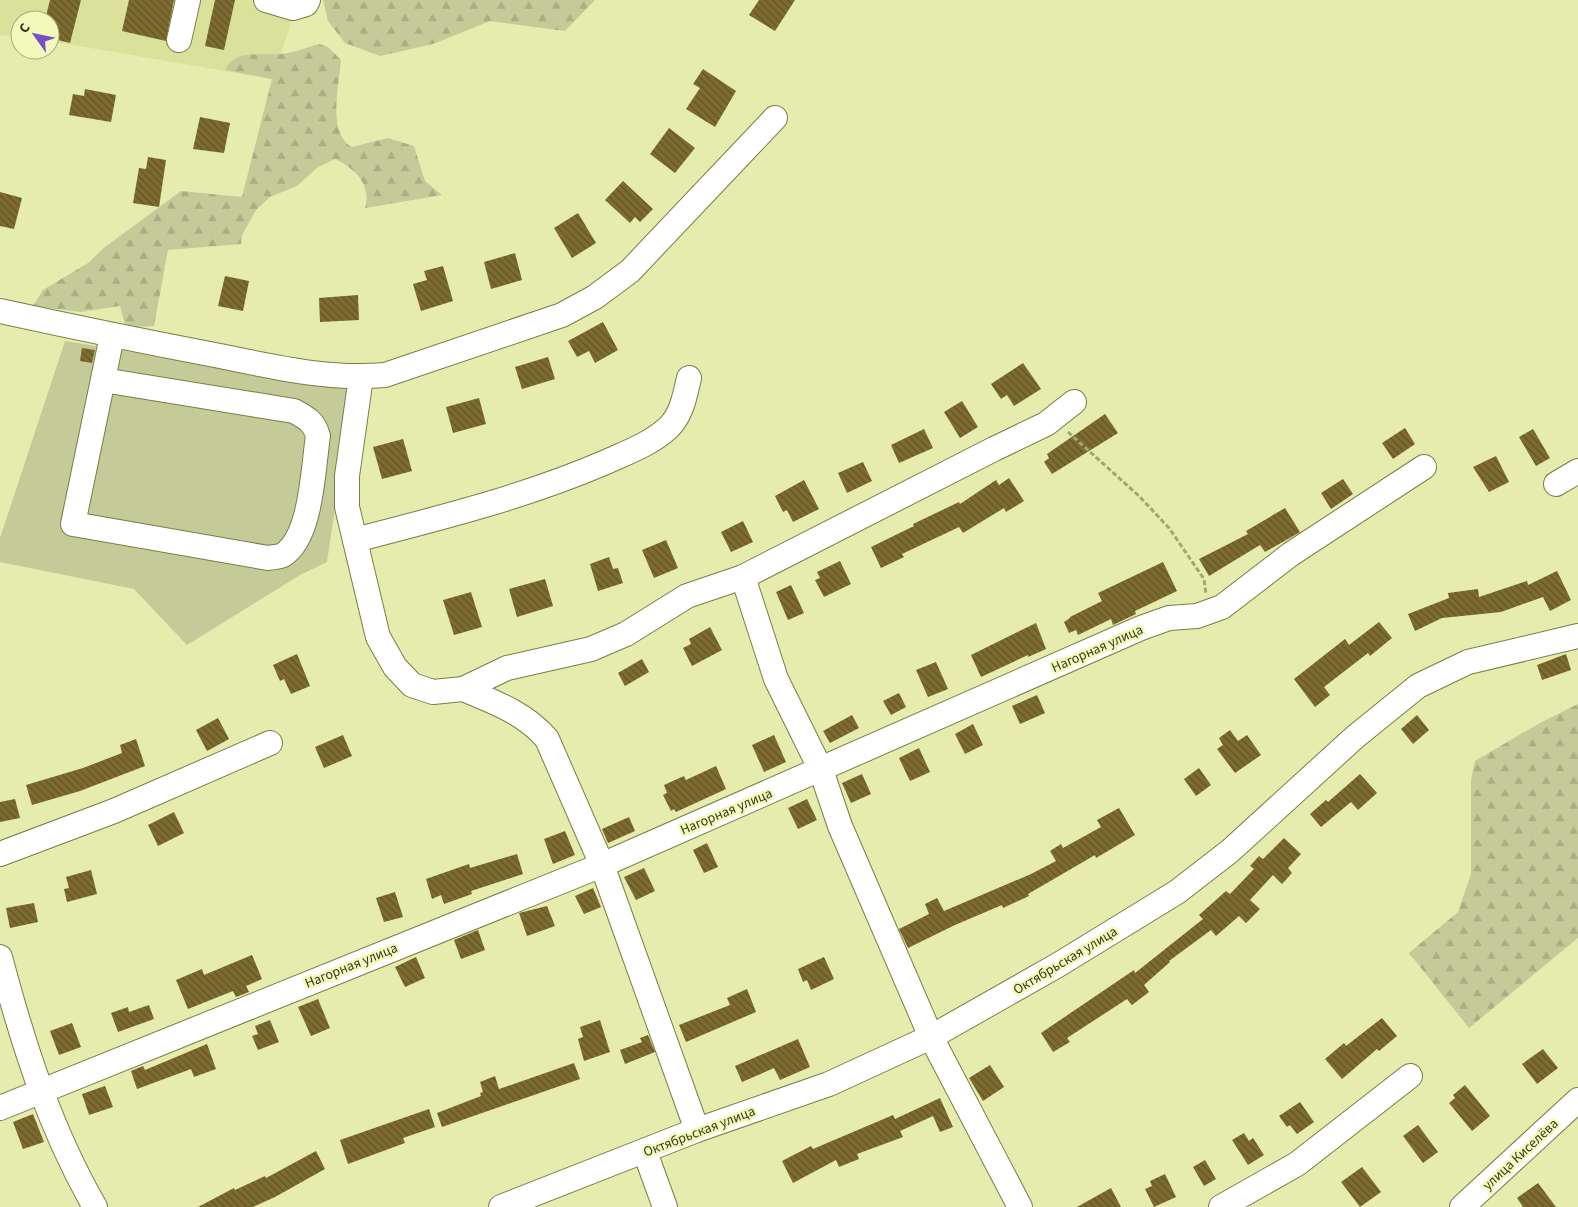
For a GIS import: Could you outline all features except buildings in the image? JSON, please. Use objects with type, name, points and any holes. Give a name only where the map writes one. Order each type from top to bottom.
[{"type":"street","points":[[179,40],[188,0]]},
{"type":"street","points":[[266,0],[293,8],[306,4],[308,0]]},
{"type":"street","points":[[0,311],[112,336],[302,372],[361,377],[385,375],[562,315],[595,297],[630,271],[775,118]]},
{"type":"street","points":[[103,380],[294,411],[308,419],[315,426],[318,436],[317,445],[306,518],[298,538],[290,549],[282,556],[268,558],[73,524],[112,336]]},
{"type":"street","points":[[361,377],[346,476],[347,507],[378,637],[395,667],[412,685],[433,692],[463,689],[507,668],[591,649],[626,634],[687,596],[743,577],[1066,410]]},
{"type":"street","points":[[355,540],[484,507],[588,470],[649,442],[670,426],[682,408],[689,378]]},
{"type":"street","name":"Нагорная улица","points":[[0,1108],[41,1093],[144,1048],[602,865],[1141,628],[1169,618],[1197,616],[1222,607],[1298,549],[1424,467]]},
{"type":"street","points":[[1556,484],[1578,470]]},
{"type":"street","points":[[743,577],[776,679],[821,770],[840,826],[931,1037],[1020,1207]]},
{"type":"street","name":"Октябрьская улица","points":[[501,1207],[697,1130],[829,1084],[931,1037],[1058,965],[1177,892],[1230,851],[1355,737],[1418,686],[1468,662],[1578,636]]},
{"type":"street","points":[[463,689],[519,714],[536,726],[547,739],[602,865],[697,1130]]},
{"type":"street","points":[[0,854],[114,811],[270,743]]},
{"type":"street","points":[[0,957],[14,1013],[41,1093],[95,1207]]},
{"type":"street","points":[[1221,1207],[1297,1164],[1410,1076]]},
{"type":"street","name":"улица Киселёва","points":[[1462,1207],[1578,1100]]},
{"type":"street","points":[[645,1152],[665,1207]]},
{"type":"path","points":[[1066,410],[1069,434],[1139,496],[1169,528],[1204,579],[1206,593],[1197,616]]},
{"type":"shaded area","points":[[0,0],[299,0],[272,79],[60,43],[60,10],[10,10],[10,36],[0,35]]},
{"type":"green space","points":[[323,0],[595,0],[565,31],[490,21],[433,44],[380,56],[345,43],[328,21]]},
{"type":"green space","points":[[319,44],[328,47],[341,60],[336,108],[339,131],[344,140],[352,147],[388,138],[414,146],[425,181],[442,195],[365,208],[367,199],[364,184],[355,172],[335,159],[318,167],[297,186],[270,197],[256,210],[242,235],[241,244],[168,250],[154,326],[133,327],[125,324],[120,306],[81,312],[33,306],[43,290],[88,263],[105,247],[181,191],[242,197],[272,79],[225,70],[235,58],[249,54],[286,53]]},
{"type":"green space","points":[[65,341],[353,388],[327,562],[300,575],[187,645],[134,589],[0,562],[0,538]]},
{"type":"green space","points":[[1578,704],[1578,938],[1469,1028],[1409,953],[1458,912],[1471,874],[1471,780],[1475,761],[1538,724]]}]
